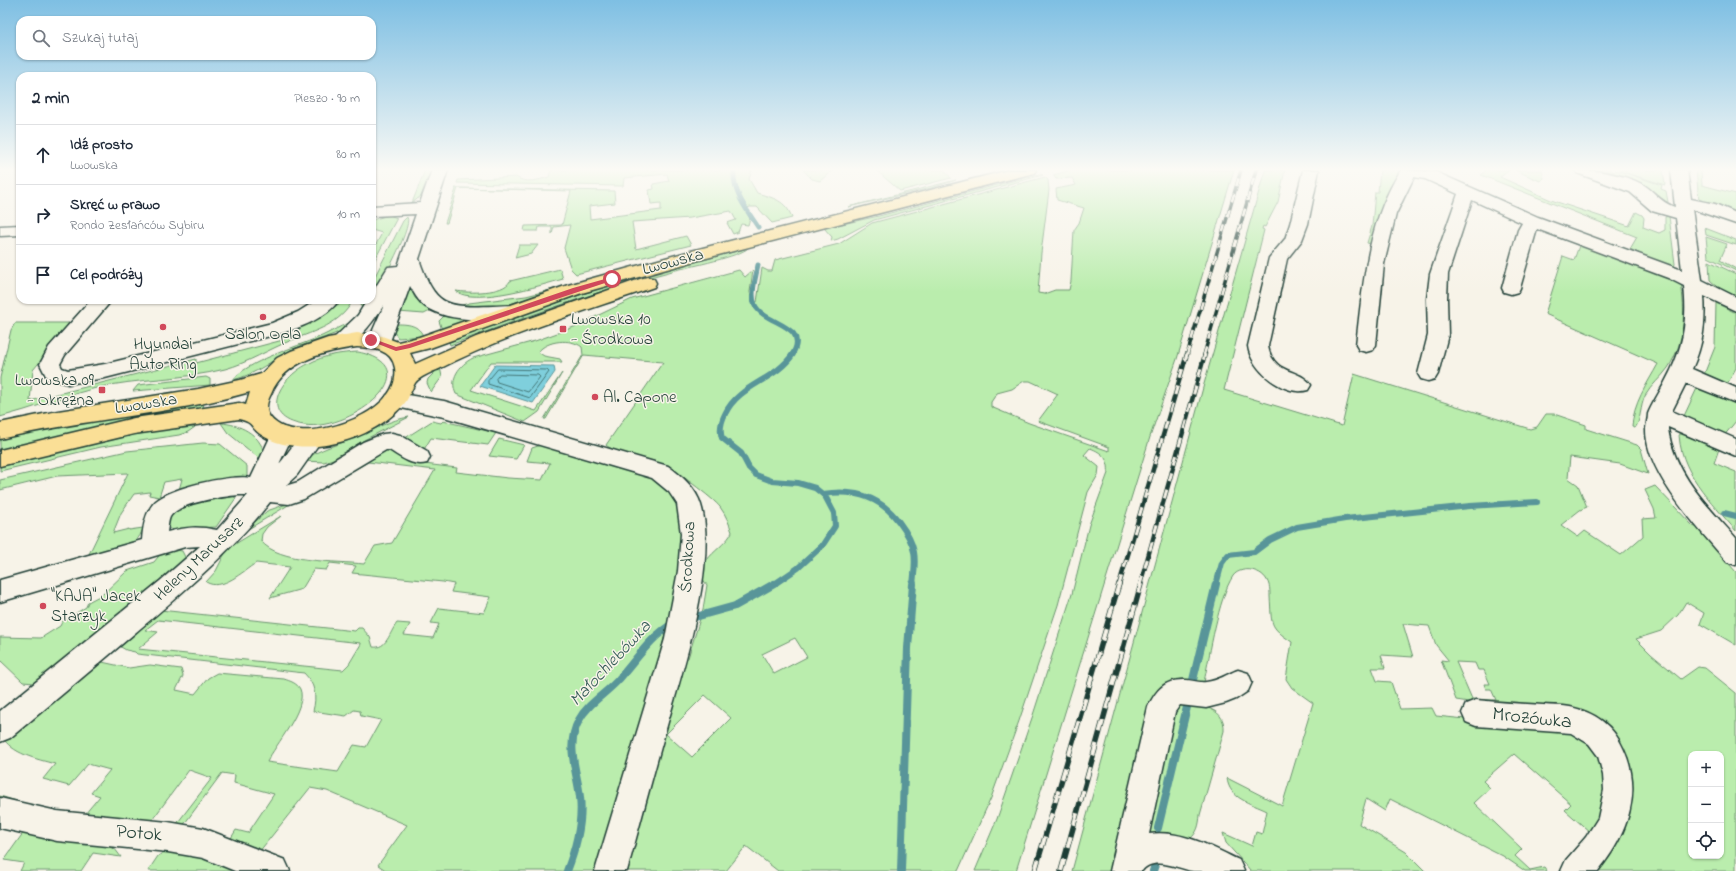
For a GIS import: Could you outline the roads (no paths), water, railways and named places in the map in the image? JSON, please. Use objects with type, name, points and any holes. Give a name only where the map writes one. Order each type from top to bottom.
[{"type":"main road","name":"Lwowska","points":[[389,346],[423,343],[612,279],[693,256],[873,211]]},
{"type":"main road","name":"Lwowska","points":[[407,378],[427,365],[463,349],[561,312],[676,274],[747,254],[791,232]]},
{"type":"main road","points":[[357,340],[389,346],[406,361],[407,378],[404,387],[395,400],[373,418],[354,428],[333,435],[312,438],[282,435],[262,424],[257,416],[256,404],[260,391],[268,379],[282,366],[300,354],[320,346],[341,341],[357,340]]},
{"type":"main road","name":"Lwowska","points":[[0,431],[95,412],[219,393],[242,388],[268,379]]},
{"type":"main road","name":"Lwowska","points":[[0,458],[134,426],[239,412],[257,416]]},
{"type":"street","points":[[389,346],[383,330],[399,290],[425,211]]},
{"type":"street","points":[[1301,385],[1280,376],[1262,362],[1258,355],[1258,346],[1278,258],[1293,240],[1302,211]]},
{"type":"street","points":[[1366,345],[1377,257],[1389,211]]},
{"type":"street","points":[[1428,374],[1438,335],[1439,324],[1437,299],[1439,274],[1460,211]]},
{"type":"street","points":[[1509,211],[1532,221],[1601,246],[1692,282],[1736,305]]},
{"type":"street","points":[[1684,211],[1695,324],[1688,352],[1680,372],[1659,414],[1656,428],[1658,444],[1672,474],[1711,526],[1736,555]]},
{"type":"street","points":[[1715,211],[1736,219]]},
{"type":"street","points":[[1511,288],[1527,230],[1532,221]]},
{"type":"street","points":[[0,231],[16,230]]},
{"type":"street","points":[[409,258],[419,286],[429,301],[446,308],[472,313],[514,311]]},
{"type":"street","points":[[376,302],[392,275],[409,258]]},
{"type":"street","points":[[98,304],[56,352],[50,364],[54,373],[68,377],[105,371],[278,328],[296,322],[324,304]]},
{"type":"street","points":[[341,341],[365,318],[375,304]]},
{"type":"street","points":[[1680,372],[1736,396]]},
{"type":"street","name":"Środkowa","points":[[395,400],[444,409],[660,472],[674,483],[689,505],[692,525],[691,561],[685,606],[678,639],[611,871]]},
{"type":"street","points":[[1659,414],[1736,448]]},
{"type":"street","points":[[265,491],[262,477],[282,435]]},
{"type":"street","name":"Heleny Marusarz","points":[[0,729],[169,589],[222,541],[243,519],[265,491],[289,469],[312,438]]},
{"type":"street","points":[[154,546],[158,517],[172,502],[229,487],[246,486],[286,496],[298,492],[382,442],[392,441],[419,457]]},
{"type":"street","points":[[0,591],[185,537],[199,536],[222,541]]},
{"type":"street","points":[[1126,868],[1162,707],[1172,694],[1184,692],[1206,695],[1226,690],[1238,682]]},
{"type":"street","name":"Mrozówka","points":[[1476,713],[1570,720],[1588,726],[1598,733],[1614,754],[1619,785],[1618,801],[1612,822],[1599,846],[1577,871]]},
{"type":"street","name":"Potok","points":[[0,813],[57,826],[168,837],[203,843],[274,871]]},
{"type":"street","points":[[1126,868],[1137,853],[1149,848],[1168,848],[1206,860],[1228,871]]},
{"type":"water","points":[[495,365],[554,366],[555,372],[533,403],[480,386]]},
{"type":"waterway","name":"Małochlebówka","points":[[747,211],[758,227]]},
{"type":"waterway","name":"Małochlebówka","points":[[758,265],[753,291],[755,305],[760,312],[784,326],[796,337],[796,345],[792,355]]},
{"type":"waterway","name":"Małochlebówka","points":[[773,585],[798,568],[822,546],[835,526],[834,513],[825,496],[815,488],[798,483],[772,481],[756,475],[749,468],[741,453],[722,438],[721,429],[725,414],[731,404],[748,389],[777,371],[793,354]]},
{"type":"waterway","points":[[823,494],[845,493],[866,496],[875,500],[892,513],[906,532],[913,548],[915,556],[913,585]]},
{"type":"waterway","points":[[1216,585],[1222,563],[1228,555],[1254,552],[1270,540],[1297,527],[1345,519],[1470,506],[1537,502]]},
{"type":"waterway","points":[[1724,513],[1736,516]]},
{"type":"waterway","name":"Małochlebówka","points":[[688,619],[735,606],[774,584]]},
{"type":"waterway","points":[[901,871],[908,648],[913,584]]},
{"type":"waterway","points":[[1193,680],[1216,584]]},
{"type":"waterway","name":"Małochlebówka","points":[[567,871],[576,844],[580,825],[581,806],[572,749],[575,730],[579,720],[587,708],[619,679],[644,649],[658,635],[674,623]]},
{"type":"waterway","points":[[1158,828],[1187,707]]},
{"type":"waterway","points":[[1153,871],[1155,865]]},
{"type":"railway","points":[[1187,355],[1229,211]]},
{"type":"railway","points":[[1204,355],[1245,211]]},
{"type":"railway","points":[[1119,585],[1187,354]]},
{"type":"railway","points":[[1140,585],[1205,354]]},
{"type":"railway","points":[[1035,871],[1119,584]]},
{"type":"railway","points":[[1061,871],[1141,584]]},
{"type":"place","name":"Salon Opla","points":[[263,317]]},
{"type":"place","name":"Hyundai Auto Ring","points":[[163,327]]},
{"type":"place","name":"Lwowska 10 - Środkowa","points":[[563,329]]},
{"type":"place","name":"Lwowska 09 - Okrężna","points":[[102,390]]},
{"type":"place","name":"Al. Capone","points":[[595,397]]},
{"type":"place","name":"\"KAJA\" Jacek Starzyk","points":[[43,606]]}]
